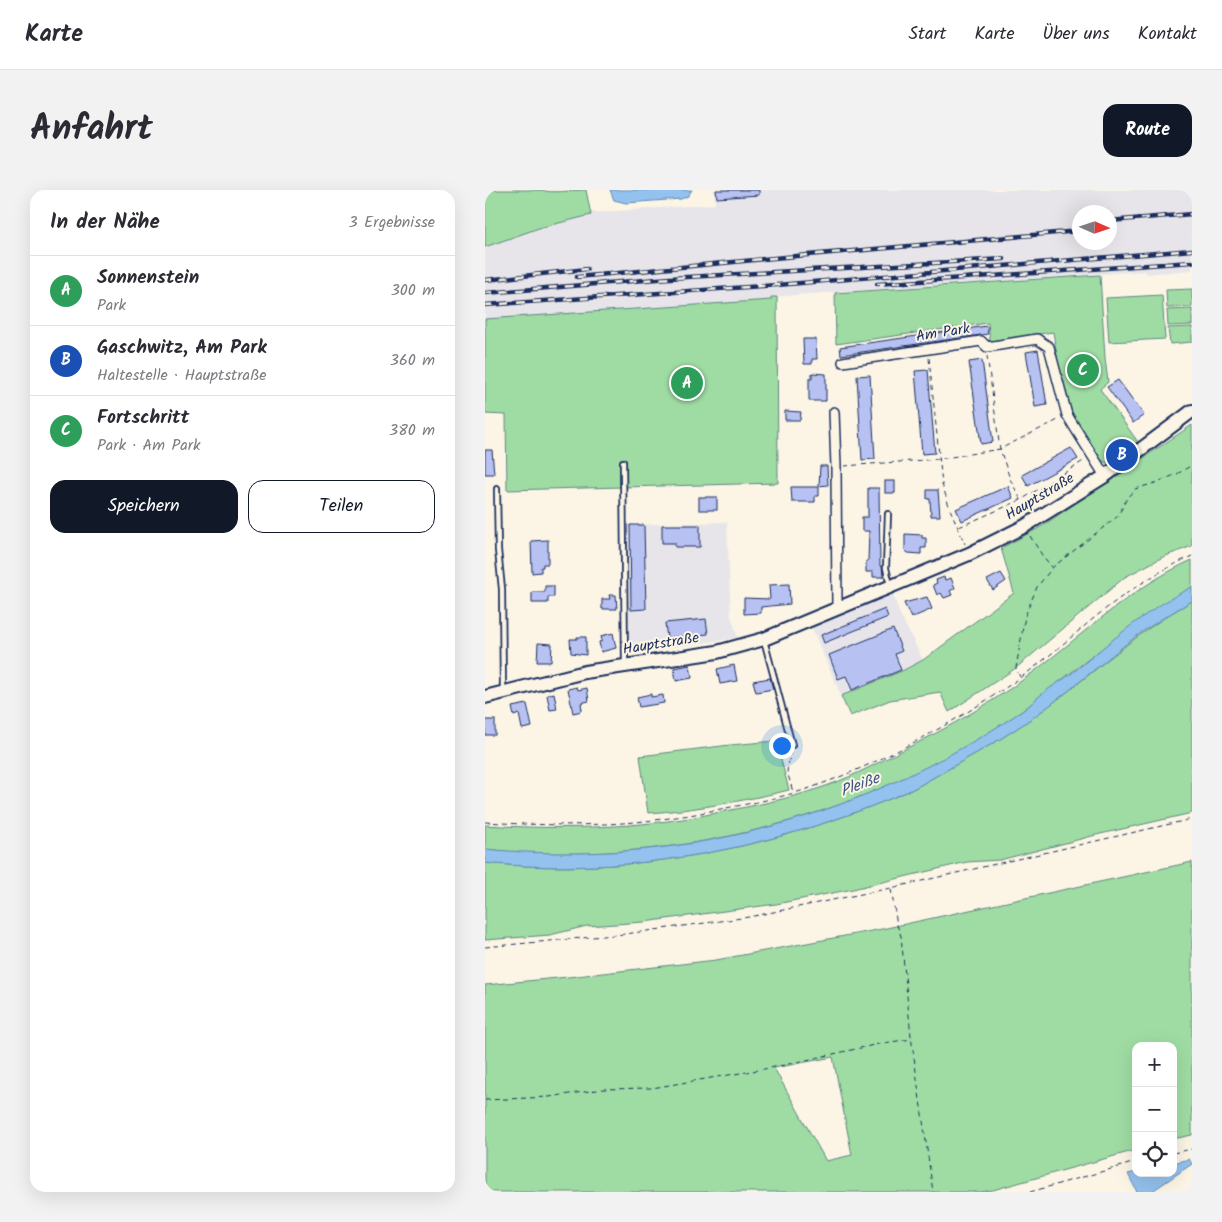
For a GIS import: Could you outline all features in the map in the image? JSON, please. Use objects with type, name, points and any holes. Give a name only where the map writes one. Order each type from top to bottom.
[{"type":"main road","name":"Hauptstraße","points":[[485,697],[585,672],[717,652],[764,639],[969,554],[1025,526],[1105,476],[1192,412]]},
{"type":"street","name":"Am Park","points":[[843,362],[981,341],[987,347],[1037,339],[1049,347],[1067,415],[1105,476]]},
{"type":"street","points":[[834,412],[837,608]]},
{"type":"lane","points":[[623,462],[625,666]]},
{"type":"lane","points":[[497,488],[498,550],[502,588],[503,692]]},
{"type":"lane","points":[[888,514],[886,568],[891,586]]},
{"type":"lane","points":[[764,639],[792,745]]},
{"type":"path","points":[[987,347],[986,353],[999,449],[1010,479],[1021,500]]},
{"type":"path","points":[[928,349],[942,484],[969,554]]},
{"type":"path","points":[[836,467],[939,459],[999,449],[1067,415]]},
{"type":"path","points":[[958,528],[1021,500],[1092,455]]},
{"type":"path","points":[[1021,678],[1016,668],[1025,616],[1037,587],[1053,567],[1118,516],[1127,498],[1135,489],[1177,474],[1192,465]]},
{"type":"path","points":[[1025,526],[1042,556],[1053,567]]},
{"type":"path","points":[[485,822],[572,825],[666,818],[769,800],[841,777],[931,733],[1021,678],[1131,590],[1192,556]]},
{"type":"path","points":[[792,745],[787,771],[793,793]]},
{"type":"path","points":[[485,948],[625,934],[749,916],[891,888],[1192,819]]},
{"type":"path","points":[[891,888],[902,943],[912,1039],[933,1192]]},
{"type":"path","points":[[485,1100],[549,1096],[604,1089],[652,1088],[770,1068],[883,1043],[912,1039]]},
{"type":"path","points":[[1177,1152],[1192,1149]]},
{"type":"path","points":[[1030,1192],[1132,1163]]},
{"type":"shaded area","points":[[714,190],[1192,190],[1192,270],[1147,274],[1145,271],[796,295],[772,297],[771,300],[485,319],[485,210],[521,213],[603,212],[715,204]]},
{"type":"shaded area","points":[[727,522],[731,616],[738,638],[629,653],[626,525]]},
{"type":"shaded area","points":[[893,593],[899,612],[923,660],[904,670],[841,696],[811,626]]},
{"type":"green space","points":[[485,190],[543,190],[556,192],[586,190],[591,215],[539,228],[485,247]]},
{"type":"green space","points":[[1100,275],[1108,382],[1100,389],[1138,442],[1107,463],[1101,460],[1087,439],[1070,406],[1061,375],[1053,332],[990,341],[988,323],[836,344],[835,293]]},
{"type":"green space","points":[[1192,289],[1192,307],[1167,308],[1166,290]]},
{"type":"green space","points":[[1162,295],[1165,339],[1109,342],[1106,298]]},
{"type":"green space","points":[[771,297],[777,297],[778,483],[507,490],[506,415],[485,414],[485,319],[771,300]]},
{"type":"green space","points":[[1192,309],[1192,325],[1168,326],[1167,310]]},
{"type":"green space","points":[[1192,327],[1192,342],[1170,344],[1168,328]]},
{"type":"green space","points":[[1192,425],[1192,546],[1163,557],[1125,577],[1016,668],[949,712],[940,692],[890,700],[850,716],[841,696],[904,670],[923,660],[1014,593],[1001,548],[1039,528]]},
{"type":"green space","points":[[1192,560],[1192,587],[1152,611],[1022,711],[968,745],[911,775],[852,800],[792,820],[730,836],[667,847],[604,852],[533,853],[485,849],[485,825],[581,827],[652,823],[695,817],[772,801],[806,793],[838,781],[931,736],[994,699],[1024,679],[1125,600],[1147,585]]},
{"type":"green space","points":[[1192,601],[1192,813],[1000,860],[967,862],[853,889],[776,904],[644,922],[587,926],[550,935],[485,940],[485,863],[539,867],[594,866],[648,862],[703,854],[756,843],[809,828],[860,810],[911,790],[1003,737],[1044,710],[1148,629]]},
{"type":"green space","points":[[776,741],[789,790],[683,810],[648,813],[640,756]]},
{"type":"green space","points":[[1192,862],[1192,1135],[1177,1138],[1177,1042],[1132,1042],[1132,1151],[993,1190],[980,1192],[485,1192],[485,985],[716,960],[882,929]],"holes":[[[833,1057],[852,1155],[826,1161],[774,1068]]]},
{"type":"water","points":[[610,190],[692,190],[688,196],[681,199],[626,203],[614,200]]},
{"type":"water","points":[[1192,587],[1192,601],[1137,635],[1063,695],[1022,725],[915,788],[860,810],[809,828],[756,843],[703,854],[648,862],[594,866],[539,867],[485,863],[485,849],[557,853],[627,851],[697,843],[764,828],[830,808],[895,782],[957,750],[1022,711],[1041,694],[1075,671],[1131,625],[1176,595]]},
{"type":"water","points":[[1189,1159],[1192,1164],[1177,1174],[1177,1162]]},
{"type":"water","points":[[1132,1173],[1132,1177],[1173,1177],[1151,1192],[1137,1192],[1128,1174]]},
{"type":"building","points":[[716,190],[759,190],[759,195],[717,198]]},
{"type":"building","points":[[987,326],[988,334],[841,355],[840,347]]},
{"type":"building","points":[[803,339],[816,339],[817,359],[812,359],[812,364],[804,364]]},
{"type":"building","points":[[1038,350],[1047,405],[1035,407],[1026,352]]},
{"type":"building","points":[[982,360],[993,442],[981,444],[969,362]]},
{"type":"building","points":[[928,370],[935,453],[922,454],[915,371]]},
{"type":"building","points":[[812,373],[826,374],[826,401],[809,401],[809,379],[812,379]]},
{"type":"building","points":[[870,375],[875,459],[862,460],[857,376]]},
{"type":"building","points":[[1118,380],[1144,415],[1133,423],[1107,387]]},
{"type":"building","points":[[785,411],[801,412],[800,420],[785,420]]},
{"type":"building","points":[[1071,448],[1078,459],[1028,486],[1022,475]]},
{"type":"building","points":[[485,450],[492,450],[494,474],[485,474]]},
{"type":"building","points":[[820,466],[827,466],[828,485],[819,486]]},
{"type":"building","points":[[885,481],[895,481],[895,493],[885,493]]},
{"type":"building","points":[[1008,486],[1013,498],[962,521],[956,509]]},
{"type":"building","points":[[791,487],[819,487],[819,496],[815,496],[815,502],[792,502]]},
{"type":"building","points":[[868,488],[879,488],[880,566],[882,566],[883,577],[873,577],[873,572],[866,572],[869,531],[862,531],[862,517],[868,517]]},
{"type":"building","points":[[927,490],[938,490],[940,516],[931,516],[930,499],[927,499]]},
{"type":"building","points":[[699,497],[717,497],[717,510],[699,510]]},
{"type":"building","points":[[630,525],[644,525],[646,609],[631,610]]},
{"type":"building","points":[[662,525],[700,525],[700,547],[675,547],[675,543],[662,543]]},
{"type":"building","points":[[905,534],[922,535],[922,538],[926,538],[926,548],[921,548],[921,554],[908,553],[905,550]]},
{"type":"building","points":[[548,540],[548,564],[543,564],[541,572],[532,573],[531,541]]},
{"type":"building","points":[[1001,573],[1006,581],[993,590],[987,580]]},
{"type":"building","points":[[944,577],[945,580],[951,578],[955,588],[950,591],[952,595],[944,598],[941,593],[937,595],[933,585],[937,583],[936,580]]},
{"type":"building","points":[[789,584],[790,604],[761,607],[761,613],[744,614],[744,598],[770,599],[769,585]]},
{"type":"building","points":[[545,586],[554,586],[554,597],[548,597],[548,603],[532,603],[532,592],[545,592]]},
{"type":"building","points":[[609,595],[616,595],[617,609],[602,609],[602,599],[610,599]]},
{"type":"building","points":[[927,597],[932,609],[911,618],[904,603]]},
{"type":"building","points":[[885,609],[888,617],[824,643],[821,635]]},
{"type":"building","points":[[706,619],[708,634],[667,638],[665,623]]},
{"type":"building","points":[[893,629],[902,651],[895,654],[901,670],[852,690],[846,676],[838,679],[829,655]]},
{"type":"building","points":[[613,633],[616,648],[601,652],[599,642],[602,641],[601,636]]},
{"type":"building","points":[[577,637],[586,637],[586,655],[571,653],[570,639],[577,639]]},
{"type":"building","points":[[538,643],[552,644],[551,662],[537,662]]},
{"type":"building","points":[[690,665],[692,678],[676,681],[674,668]]},
{"type":"building","points":[[734,665],[737,681],[720,684],[717,669]]},
{"type":"building","points":[[770,678],[773,689],[756,692],[753,681]]},
{"type":"building","points":[[577,687],[578,690],[587,688],[589,701],[581,703],[582,711],[573,713],[568,689]]},
{"type":"building","points":[[554,693],[557,709],[550,710],[547,695]]},
{"type":"building","points":[[651,694],[651,697],[663,695],[664,703],[639,707],[637,697]]},
{"type":"building","points":[[527,704],[532,727],[522,729],[519,714],[514,716],[512,707]]},
{"type":"building","points":[[485,720],[495,720],[495,735],[485,735]]},
{"type":"railway","points":[[1117,220],[1192,214]]},
{"type":"railway","points":[[577,277],[1072,232]]},
{"type":"railway","points":[[485,305],[777,285],[1192,250]]},
{"type":"railway","points":[[485,293],[670,278],[1004,259]]},
{"type":"railway","points":[[877,284],[1192,262]]},
{"type":"railway","points":[[485,280],[587,269]]},
{"type":"place","name":"Fortschritt","points":[[1083,370]]},
{"type":"place","name":"Sonnenstein","points":[[687,383]]},
{"type":"place","name":"Gaschwitz, Am Park","points":[[1122,455]]},
{"type":"water label","name":"Pleiße","points":[[860,785]]}]
